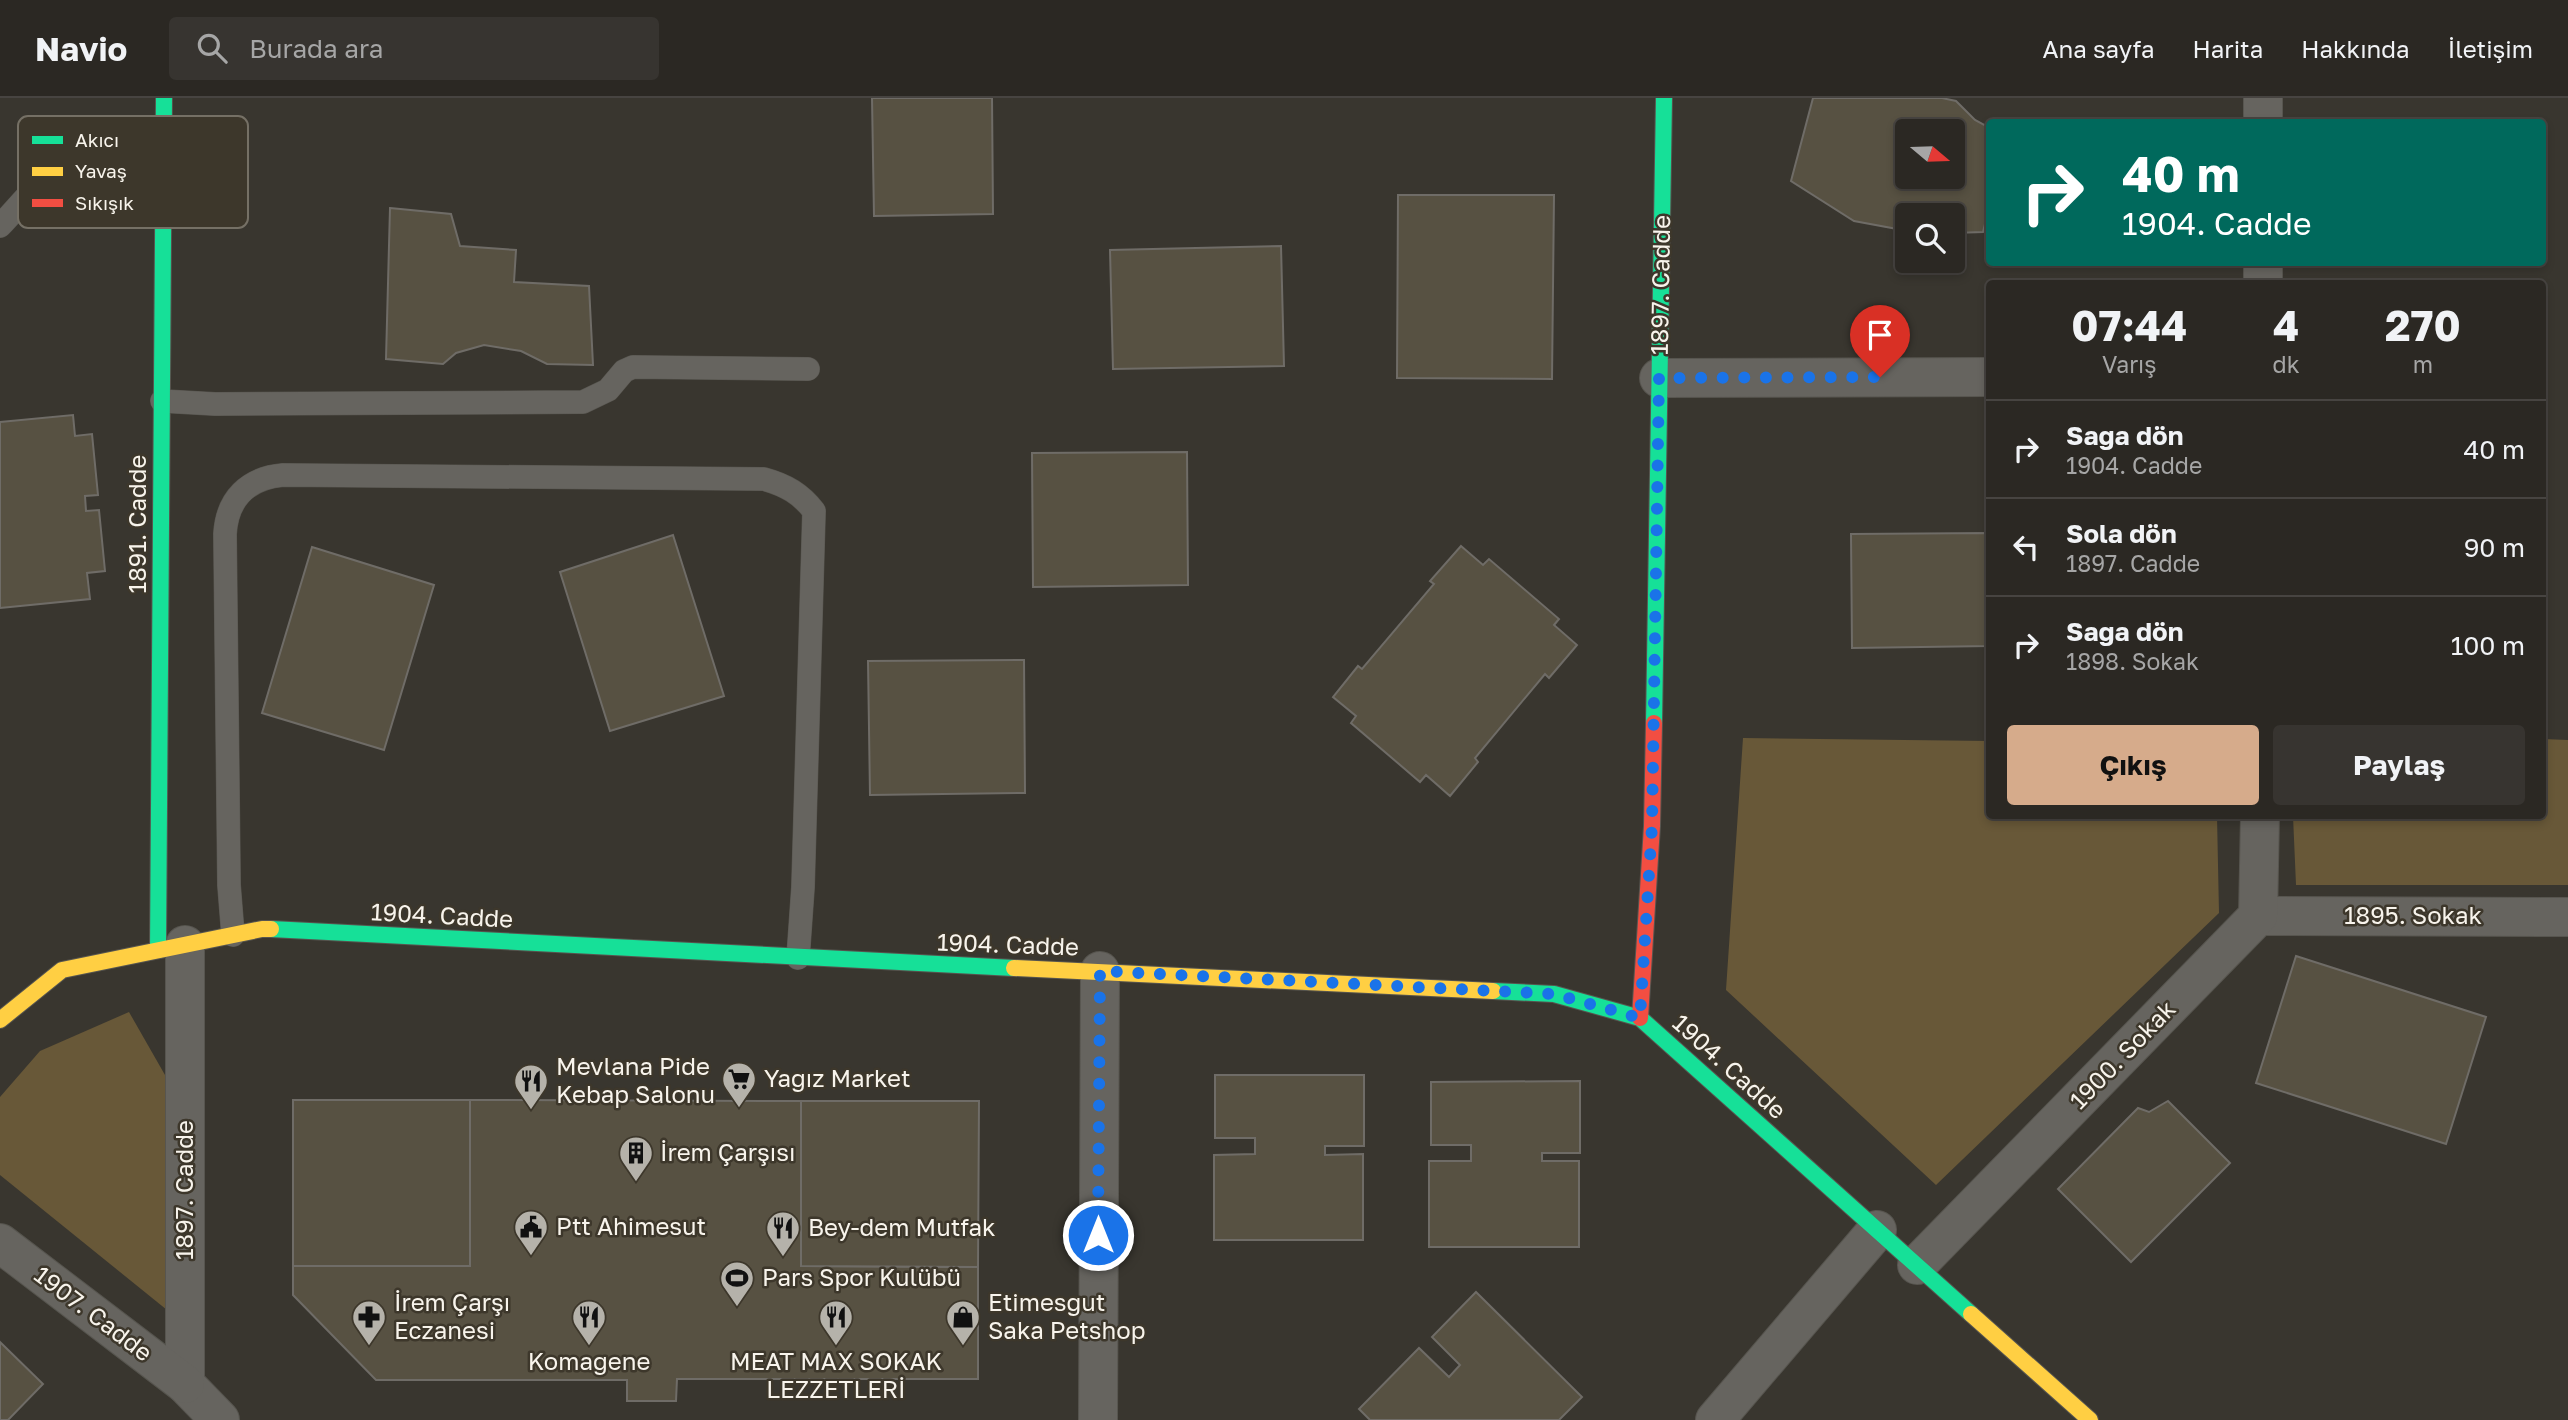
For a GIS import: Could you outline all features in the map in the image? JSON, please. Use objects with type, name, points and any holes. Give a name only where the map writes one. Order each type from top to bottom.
[{"type":"street","name":"1891. Cadde","points":[[164,98],[164,116]]},
{"type":"street","name":"1897. Cadde","points":[[1640,1018],[1652,826],[1664,98]]},
{"type":"street","points":[[2263,98],[2263,119]]},
{"type":"street","name":"1891. Cadde","points":[[163,228],[162,401],[172,948]]},
{"type":"street","points":[[1659,378],[1986,377]]},
{"type":"street","points":[[2258,916],[2260,819]]},
{"type":"street","name":"1895. Sokak","points":[[2258,916],[2568,917]]},
{"type":"street","name":"1900. Sokak","points":[[1917,1265],[2258,916]]},
{"type":"street","name":"1904. Cadde","points":[[0,1020],[62,970],[262,929],[1554,994],[1640,1018],[2090,1420]]},
{"type":"street","name":"1897. Cadde","points":[[172,948],[185,1384]]},
{"type":"street","points":[[1098,1420],[1100,971]]},
{"type":"street","points":[[1715,1420],[1877,1230]]},
{"type":"street","name":"1907. Cadde","points":[[0,1243],[185,1384]]},
{"type":"street","points":[[185,1384],[220,1420]]},
{"type":"lane","points":[[0,226],[18,207]]},
{"type":"lane","points":[[162,401],[215,404],[583,402],[608,390],[624,371],[633,367],[808,369]]},
{"type":"lane","points":[[233,935],[229,885],[225,534],[230,508],[247,486],[258,480],[283,475],[764,479],[794,491],[806,500],[814,511],[798,958]]},
{"type":"shaded area","points":[[1743,738],[1986,741],[1986,819],[2217,819],[2219,913],[1936,1185],[1726,990]]},
{"type":"shaded area","points":[[2546,739],[2568,740],[2568,885],[2296,885],[2293,819],[2546,819]]},
{"type":"shaded area","points":[[129,1012],[165,1075],[178,1291],[167,1310],[0,1175],[0,1097],[40,1051]]},
{"type":"building","points":[[872,98],[992,98],[993,214],[874,216]]},
{"type":"building","points":[[1813,98],[1942,98],[1956,101],[1975,120],[1986,126],[1986,220],[1983,232],[1965,233],[1965,203],[1895,203],[1895,229],[1854,221],[1791,181]]},
{"type":"building","points":[[1398,195],[1554,195],[1552,379],[1397,378]]},
{"type":"building","points":[[390,208],[451,214],[460,246],[516,250],[514,282],[589,286],[593,365],[547,364],[521,351],[484,345],[456,353],[443,364],[386,359]]},
{"type":"building","points":[[1281,246],[1284,366],[1113,369],[1110,250]]},
{"type":"building","points":[[73,415],[75,436],[92,434],[98,495],[85,496],[86,511],[99,510],[105,571],[87,573],[90,599],[0,608],[0,422]]},
{"type":"building","points":[[1187,452],[1188,585],[1033,587],[1032,453]]},
{"type":"building","points":[[1986,533],[1986,646],[1852,648],[1851,534]]},
{"type":"building","points":[[673,535],[724,696],[610,731],[560,572]]},
{"type":"building","points":[[1461,546],[1483,565],[1489,559],[1559,619],[1554,625],[1577,645],[1549,678],[1545,674],[1475,758],[1478,762],[1450,796],[1426,775],[1420,782],[1351,723],[1356,716],[1333,697],[1358,666],[1362,669],[1434,584],[1430,581]]},
{"type":"building","points":[[312,547],[434,585],[384,750],[262,713]]},
{"type":"building","points":[[1024,660],[1025,793],[870,795],[868,661]]},
{"type":"building","points":[[2296,956],[2486,1017],[2446,1144],[2256,1083]]},
{"type":"building","points":[[1215,1075],[1364,1075],[1364,1146],[1325,1146],[1325,1155],[1363,1154],[1363,1240],[1214,1240],[1214,1155],[1255,1154],[1255,1138],[1215,1138]]},
{"type":"building","points":[[1580,1081],[1580,1153],[1542,1153],[1542,1161],[1579,1161],[1579,1247],[1429,1247],[1429,1161],[1471,1161],[1471,1145],[1431,1145],[1431,1082]]},
{"type":"building","points":[[293,1100],[470,1100],[470,1266],[293,1266]]},
{"type":"building","name":"İrem Çarşısı","points":[[470,1100],[801,1101],[801,1266],[978,1267],[978,1379],[677,1379],[676,1401],[627,1401],[627,1380],[376,1380],[293,1295],[293,1266],[470,1266]]},
{"type":"building","points":[[801,1101],[979,1101],[978,1267],[801,1266]]},
{"type":"building","points":[[2168,1101],[2230,1163],[2131,1262],[2058,1189],[2138,1108],[2149,1112]]},
{"type":"building","points":[[1476,1292],[1582,1397],[1559,1420],[1370,1420],[1359,1409],[1419,1348],[1449,1377],[1460,1365],[1432,1337]]},
{"type":"building","points":[[0,1342],[43,1384],[8,1420],[0,1420]]},
{"type":"traffic: fast","points":[[164,98],[164,116]]},
{"type":"traffic: fast","points":[[1654,723],[1664,98]]},
{"type":"traffic: fast","points":[[158,950],[163,228]]},
{"type":"traffic: fast","points":[[271,929],[1014,968]]},
{"type":"traffic: fast","points":[[1493,991],[1554,994],[1640,1018],[1971,1314]]},
{"type":"traffic: slow","points":[[0,1020],[62,970],[271,929]]},
{"type":"traffic: slow","points":[[1014,968],[1493,991]]},
{"type":"traffic: slow","points":[[1971,1314],[2090,1420]]},
{"type":"traffic: jam","points":[[1640,1018],[1652,826],[1654,723]]},
{"type":"place","name":"Yağız Market","points":[[739,1109]]},
{"type":"place","name":"Mevlana Pide Kebap Salonu","points":[[531,1111]]},
{"type":"place","name":"İrem Çarşısı","points":[[636,1183]]},
{"type":"place","name":"Ptt Ahimesut","points":[[531,1257]]},
{"type":"place","name":"Bey-dem Mutfak","points":[[783,1258]]},
{"type":"place","name":"Pars Spor Kulübü","points":[[737,1308]]},
{"type":"place","name":"İrem Çarşı Eczanesi","points":[[369,1347]]},
{"type":"place","name":"Komagene","points":[[589,1347]]},
{"type":"place","name":"MEAT MAX SOKAK LEZZETLERİ","points":[[836,1347]]},
{"type":"place","name":"Etimesgut Saka Petshop","points":[[963,1347]]},
{"type":"route","points":[[1098,1235],[1100,971],[1554,994],[1640,1018],[1652,826],[1659,378],[1880,377]]}]
